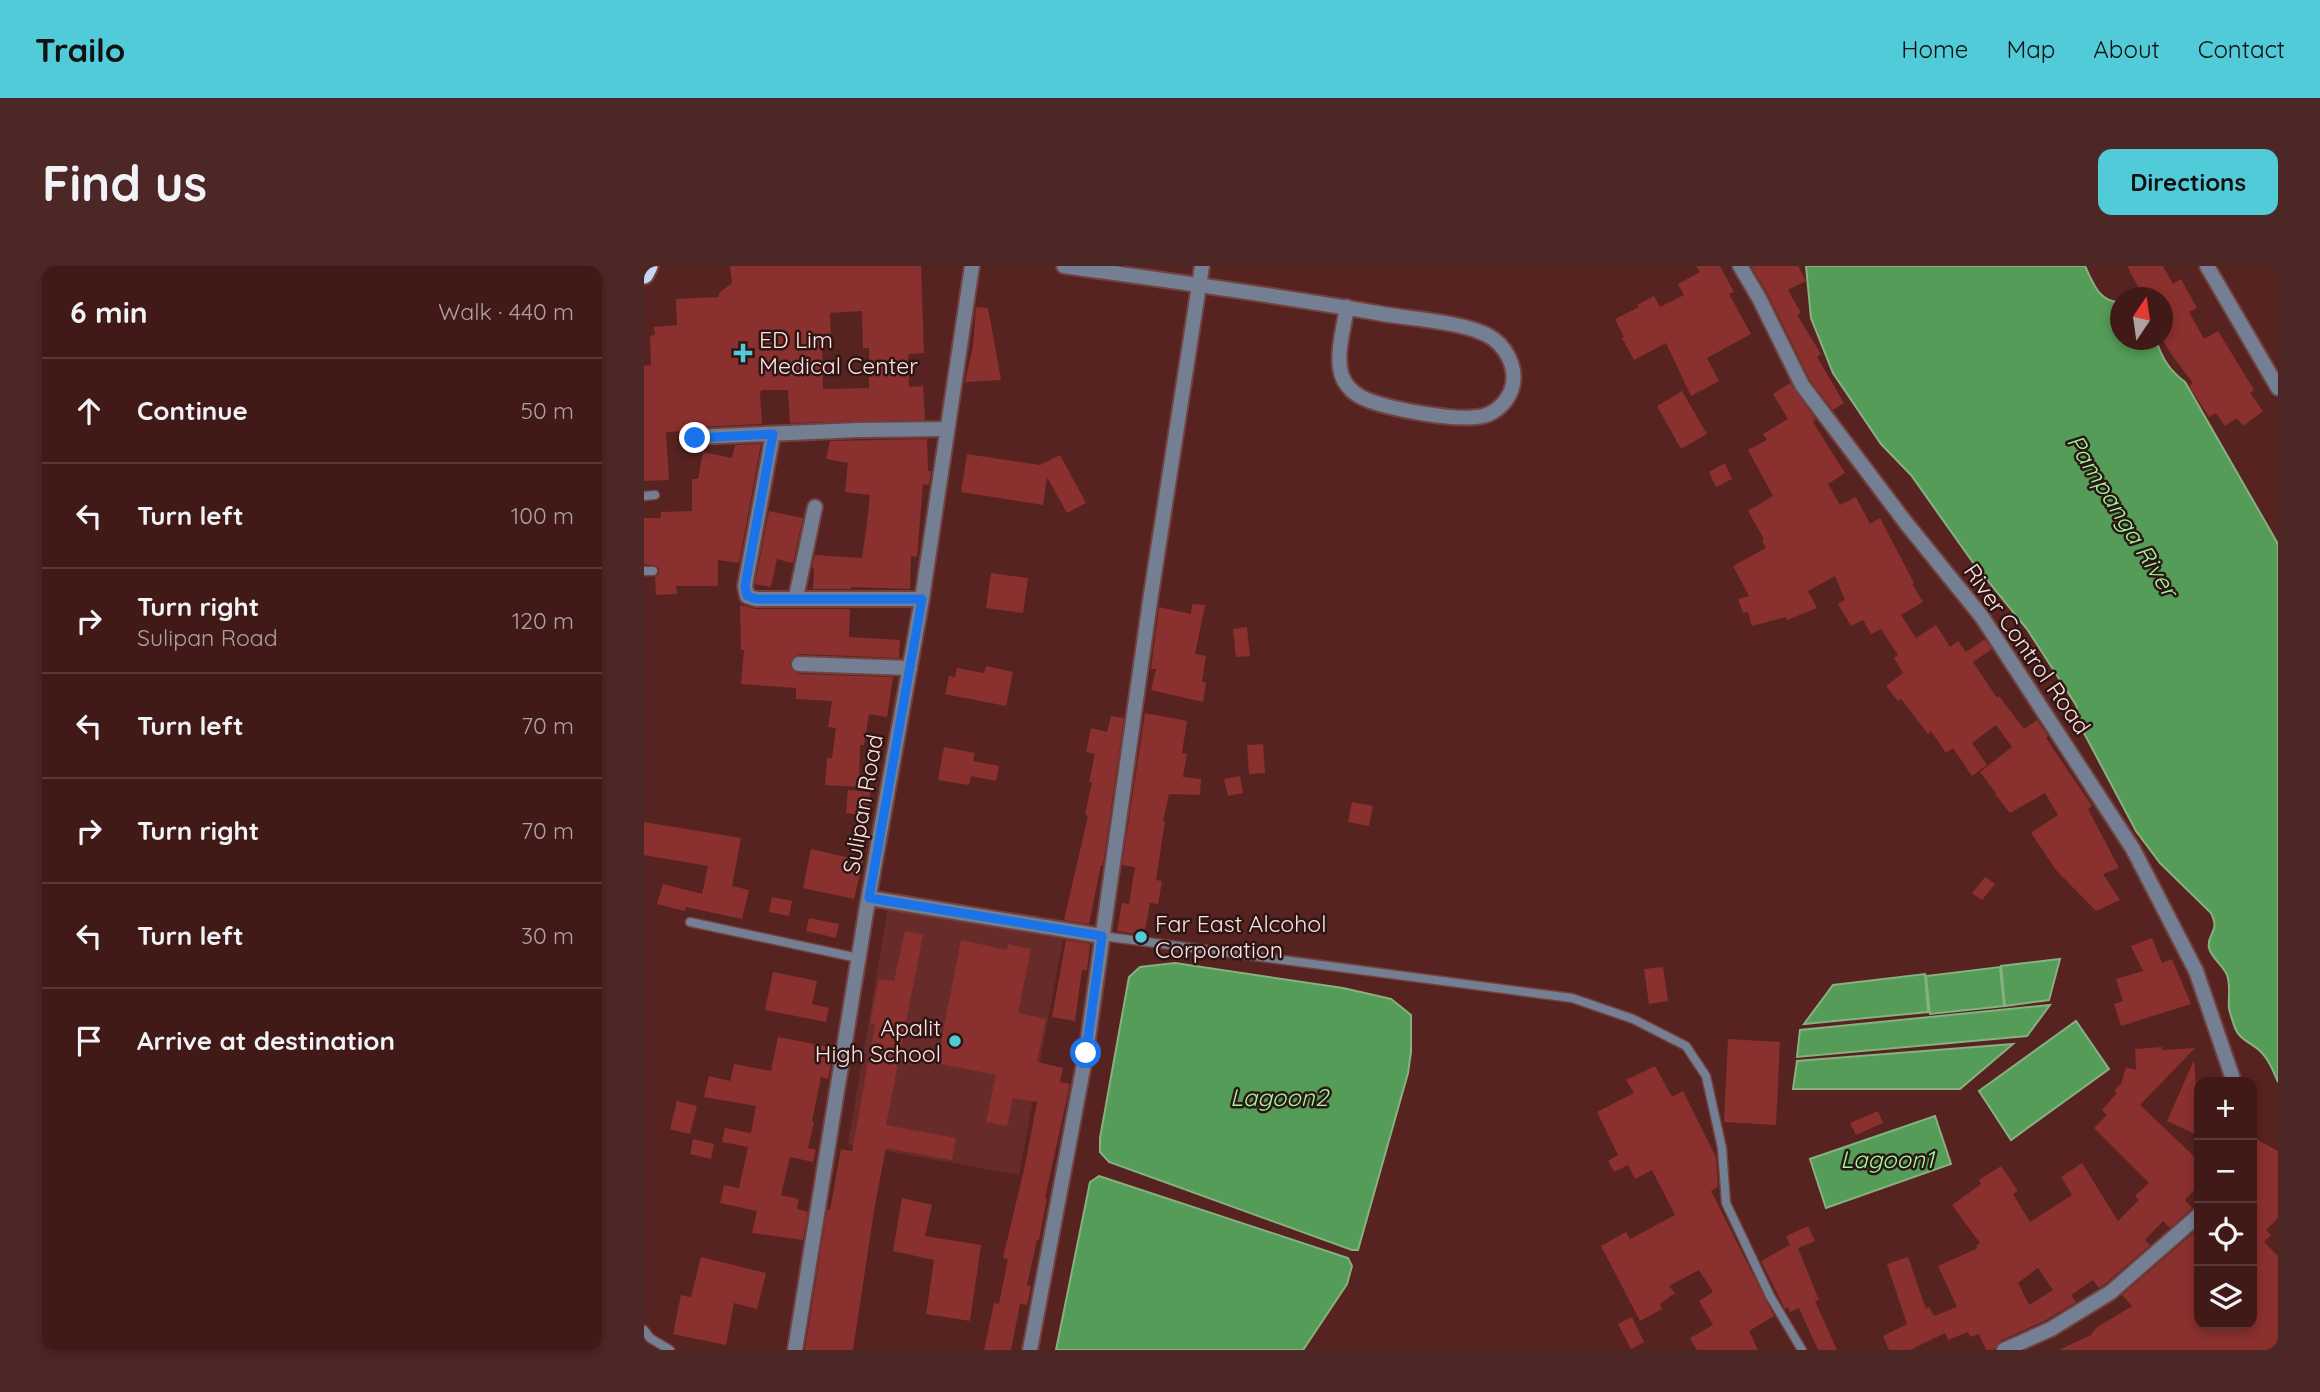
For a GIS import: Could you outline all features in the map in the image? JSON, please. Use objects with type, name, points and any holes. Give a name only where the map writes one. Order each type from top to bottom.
[{"type":"highway","points":[[644,274],[648,266]]},
{"type":"street","name":"Sulipan Road","points":[[795,1350],[858,958],[922,599],[972,266]]},
{"type":"street","points":[[1064,266],[1347,307],[1460,327],[1489,335],[1502,345],[1513,373],[1512,387],[1506,400],[1497,410],[1485,416],[1468,418],[1380,404],[1361,397],[1349,388],[1342,376],[1339,362],[1347,307]]},
{"type":"street","points":[[1030,1350],[1076,1113],[1150,601],[1202,266]]},
{"type":"street","name":"River Control Road","points":[[1740,266],[1802,385],[1906,523],[1982,617],[2133,849],[2196,971],[2232,1077]]},
{"type":"street","points":[[2207,266],[2278,388]]},
{"type":"street","points":[[695,438],[947,429]]},
{"type":"street","points":[[773,434],[744,589],[747,596],[922,599]]},
{"type":"street","points":[[796,597],[815,507]]},
{"type":"street","points":[[799,664],[910,668]]},
{"type":"street","points":[[869,898],[1102,936]]},
{"type":"street","points":[[2004,1350],[2051,1329],[2111,1292],[2194,1219]]},
{"type":"lane","points":[[644,496],[655,495]]},
{"type":"lane","points":[[690,922],[858,958]]},
{"type":"lane","points":[[1102,936],[1572,998],[1633,1019],[1686,1045],[1706,1076],[1722,1148],[1727,1203],[1770,1296],[1802,1350]]},
{"type":"lane","points":[[644,1330],[650,1338],[670,1350]]},
{"type":"shaded area","name":"Apalit High School","points":[[888,908],[1063,939],[1019,1175],[848,1144]]},
{"type":"water","name":"Pampanga River","points":[[1806,266],[2085,266],[2094,285],[2110,300],[2110,350],[2160,350],[2167,363],[2185,382],[2278,544],[2278,1082],[2265,1057],[2242,1038],[2235,1028],[2229,1008],[2227,975],[2209,948],[2209,939],[2214,929],[2211,913],[2160,863],[2136,831],[2084,733],[2076,705],[2027,629],[1974,564],[1911,475],[1881,444],[1833,373],[1811,318]]},
{"type":"water","points":[[2060,959],[2049,1000],[2005,1006],[2001,966]]},
{"type":"water","name":"Lagoon2","points":[[1175,963],[1343,988],[1391,999],[1411,1015],[1408,1073],[1358,1250],[1109,1162],[1100,1152],[1100,1138],[1129,977],[1140,967]]},
{"type":"water","points":[[2000,967],[2004,1006],[1930,1014],[1926,976]]},
{"type":"water","points":[[1925,974],[1928,1012],[1804,1024],[1833,985]]},
{"type":"water","points":[[2050,1005],[2027,1036],[1797,1057],[1800,1030]]},
{"type":"water","points":[[2076,1021],[2109,1069],[2011,1140],[1979,1091]]},
{"type":"water","points":[[2013,1044],[1960,1089],[1793,1089],[1797,1061]]},
{"type":"water","name":"Lagoon1","points":[[1935,1116],[1951,1164],[1826,1208],[1810,1159]]},
{"type":"water","points":[[1099,1176],[1348,1258],[1352,1266],[1347,1284],[1303,1350],[1056,1350],[1090,1182]]},
{"type":"building","points":[[730,266],[921,266],[924,353],[908,354],[909,387],[923,386],[925,420],[790,423],[788,390],[762,390],[762,424],[695,427],[687,431],[666,432],[669,480],[644,481],[644,366],[651,365],[650,336],[655,335],[654,327],[677,325],[676,299],[718,297],[720,292],[732,283]],"holes":[[[862,311],[863,348],[869,348],[869,388],[823,389],[822,337],[831,337],[830,313]]]},
{"type":"building","points":[[1696,266],[1720,266],[1734,292],[1729,294],[1751,334],[1707,358],[1719,381],[1691,396],[1666,343],[1634,360],[1615,319],[1654,296],[1660,307],[1684,295],[1678,284],[1700,272]]},
{"type":"building","points":[[1751,266],[1798,266],[1806,281],[1788,290],[1801,313],[1797,315],[1821,354],[1817,357],[1844,403],[1833,410],[1810,380],[1768,294]]},
{"type":"building","points":[[2127,266],[2163,266],[2173,284],[2181,279],[2197,308],[2189,312],[2204,339],[2218,331],[2254,390],[2250,393],[2263,411],[2243,426],[2237,418],[2225,426],[2216,413],[2209,417],[2189,386],[2193,383],[2169,350],[2173,350],[2173,287],[2138,287]]},
{"type":"building","points":[[976,307],[988,308],[1001,380],[965,382],[973,346]]},
{"type":"building","points":[[1790,383],[1816,420],[1813,422],[1845,473],[1828,484],[1840,505],[1856,497],[1870,524],[1880,518],[1914,583],[1912,584],[1923,602],[1901,615],[1916,638],[1936,625],[1950,647],[1958,641],[1966,652],[1985,639],[1992,649],[1973,662],[1997,698],[1999,696],[2024,729],[2037,720],[2048,736],[2046,738],[2092,806],[2088,809],[2119,868],[2103,874],[2120,900],[2096,911],[2056,870],[2031,833],[2058,815],[2045,793],[2010,813],[1995,794],[1980,772],[2012,747],[1996,725],[1972,743],[1987,765],[1972,776],[1953,748],[1946,753],[1931,731],[1928,734],[1901,699],[1898,701],[1886,686],[1903,673],[1894,658],[1898,655],[1881,629],[1871,634],[1863,620],[1851,626],[1838,604],[1845,600],[1835,576],[1808,591],[1817,608],[1787,620],[1786,617],[1752,626],[1748,612],[1743,613],[1738,599],[1749,596],[1733,566],[1766,548],[1762,540],[1764,539],[1748,511],[1773,496],[1748,450],[1767,440],[1763,434],[1788,419],[1773,394]]},
{"type":"building","points":[[1682,391],[1707,434],[1681,449],[1657,406]]},
{"type":"building","points":[[927,439],[928,471],[931,471],[929,485],[923,484],[917,557],[911,556],[910,589],[813,589],[812,567],[815,555],[862,558],[867,523],[870,495],[845,492],[848,463],[826,459],[830,441]]},
{"type":"building","points":[[761,444],[739,563],[718,560],[718,586],[676,586],[677,594],[656,595],[655,577],[659,574],[659,568],[644,564],[644,518],[661,518],[661,512],[692,511],[692,479],[698,479],[703,452],[732,458],[735,445]]},
{"type":"building","points":[[967,454],[1040,465],[1060,455],[1086,503],[1067,513],[1047,477],[1043,505],[961,492]]},
{"type":"building","points":[[1725,463],[1732,479],[1716,487],[1709,472]]},
{"type":"building","points":[[769,511],[803,518],[793,563],[777,559],[771,587],[755,584]]},
{"type":"building","points":[[991,573],[1028,578],[1023,613],[986,608]]},
{"type":"building","points":[[1192,604],[1205,605],[1195,654],[1206,656],[1202,682],[1206,682],[1203,702],[1151,690],[1156,669],[1151,669],[1159,607],[1191,614]]},
{"type":"building","points":[[740,605],[756,609],[850,609],[849,637],[900,640],[899,658],[799,654],[789,663],[791,669],[799,674],[893,677],[887,717],[869,714],[864,745],[860,745],[859,787],[825,785],[827,758],[832,758],[836,728],[828,727],[832,701],[796,699],[796,688],[741,684],[744,650],[741,650]]},
{"type":"building","points":[[1247,627],[1250,656],[1236,657],[1233,629]]},
{"type":"building","points":[[986,666],[1013,672],[1006,706],[945,694],[949,676],[955,677],[957,668],[984,673]]},
{"type":"building","points":[[1145,713],[1187,721],[1182,753],[1187,754],[1183,777],[1201,779],[1200,795],[1169,794],[1156,880],[1162,881],[1158,904],[1150,903],[1144,935],[1117,931],[1122,903],[1129,904],[1135,867],[1122,865]]},
{"type":"building","points":[[1111,716],[1124,718],[1103,865],[1089,924],[1064,920],[1088,816],[1085,815],[1095,754],[1086,752],[1091,728],[1107,732]]},
{"type":"building","points":[[1263,744],[1265,773],[1249,774],[1247,745]]},
{"type":"building","points":[[944,747],[975,753],[973,761],[999,766],[996,781],[971,776],[969,785],[938,780]]},
{"type":"building","points":[[1240,776],[1243,793],[1228,796],[1224,779]]},
{"type":"building","points":[[848,790],[870,792],[868,816],[846,813]]},
{"type":"building","points":[[1352,802],[1373,806],[1369,826],[1348,822]]},
{"type":"building","points":[[644,822],[741,838],[732,886],[749,890],[742,919],[657,904],[663,884],[702,894],[708,866],[644,855]]},
{"type":"building","points":[[811,849],[863,861],[854,899],[803,888]]},
{"type":"building","points":[[1985,877],[1995,884],[1982,900],[1972,893]]},
{"type":"building","points":[[772,897],[792,901],[789,916],[769,912]]},
{"type":"building","points":[[809,918],[839,924],[836,938],[806,931]]},
{"type":"building","points":[[905,931],[923,935],[886,1125],[956,1138],[952,1160],[886,1148],[853,1350],[805,1350],[827,1210],[830,1210],[841,1149],[852,1151],[875,1024],[870,1023],[879,979],[894,981]]},
{"type":"building","points":[[2152,938],[2162,963],[2172,959],[2191,1004],[2121,1026],[2114,1004],[2123,1001],[2116,979],[2143,971],[2131,946]]},
{"type":"building","points":[[961,940],[1007,950],[1008,944],[1031,949],[1018,1013],[1046,1019],[1037,1062],[1063,1068],[1060,1082],[1070,1084],[1045,1198],[1039,1240],[1027,1285],[1031,1286],[1027,1305],[1020,1304],[1011,1350],[984,1350],[994,1303],[999,1304],[1008,1259],[1003,1258],[1037,1102],[1013,1098],[1007,1126],[986,1122],[996,1075],[937,1063]]},
{"type":"building","points":[[1066,940],[1090,944],[1087,970],[1082,970],[1075,1021],[1052,1017]]},
{"type":"building","points":[[1663,967],[1668,1001],[1649,1004],[1644,969]]},
{"type":"building","points":[[773,972],[817,981],[812,1004],[829,1008],[826,1022],[765,1010]]},
{"type":"building","points":[[778,1037],[834,1048],[828,1079],[821,1077],[812,1121],[814,1122],[808,1148],[816,1150],[813,1162],[790,1157],[781,1195],[799,1199],[797,1209],[808,1212],[803,1240],[752,1233],[757,1211],[720,1203],[724,1185],[739,1188],[748,1147],[722,1142],[725,1128],[751,1133],[756,1106],[704,1097],[709,1076],[730,1081],[734,1064],[771,1071]]},
{"type":"building","points":[[1728,1039],[1780,1042],[1776,1125],[1724,1122]]},
{"type":"building","points":[[2195,1048],[2140,1105],[2194,1156],[2194,1190],[2185,1200],[2192,1208],[2170,1228],[2163,1221],[2145,1240],[2150,1245],[2105,1284],[2099,1288],[2093,1280],[2071,1295],[2076,1302],[2046,1320],[2000,1341],[1994,1350],[1986,1350],[1979,1334],[1970,1337],[1968,1332],[1948,1340],[1945,1333],[1910,1350],[1889,1350],[1883,1336],[1907,1324],[1887,1264],[1908,1257],[1926,1309],[1929,1307],[1934,1316],[1957,1307],[1938,1266],[1978,1248],[1976,1246],[1980,1243],[1952,1205],[1981,1184],[1979,1180],[2001,1166],[2018,1191],[2013,1194],[2030,1222],[2072,1195],[2061,1177],[2082,1163],[2118,1221],[2139,1200],[2135,1196],[2149,1183],[2094,1128],[2107,1115],[2102,1110],[2117,1093],[2114,1090],[2121,1084],[2126,1067],[2136,1070],[2135,1049]],"holes":[[[2038,1268],[2053,1290],[2029,1305],[2018,1283]]]},
{"type":"building","points":[[2194,1060],[2194,1134],[2167,1121]]},
{"type":"building","points":[[1655,1066],[1672,1097],[1683,1091],[1716,1157],[1718,1187],[1711,1191],[1774,1316],[1749,1331],[1758,1350],[1697,1350],[1690,1338],[1713,1325],[1699,1301],[1713,1292],[1699,1270],[1669,1286],[1675,1293],[1660,1304],[1662,1309],[1640,1321],[1601,1246],[1626,1232],[1630,1239],[1675,1215],[1652,1170],[1635,1179],[1628,1165],[1614,1172],[1608,1161],[1618,1155],[1597,1112],[1634,1093],[1626,1080]]},
{"type":"building","points":[[677,1101],[697,1106],[690,1134],[670,1129]]},
{"type":"building","points":[[1878,1111],[1883,1123],[1856,1135],[1850,1123]]},
{"type":"building","points":[[693,1139],[714,1144],[711,1159],[690,1154]]},
{"type":"building","points":[[2257,1140],[2278,1151],[2278,1218],[2266,1230],[2271,1235],[2264,1242],[2278,1256],[2278,1350],[2059,1350],[2091,1335],[2096,1328],[2132,1306],[2122,1295],[2194,1232],[2194,1329],[2257,1329]]},
{"type":"building","points":[[902,1198],[932,1205],[925,1236],[981,1245],[970,1321],[926,1314],[934,1260],[893,1251]]},
{"type":"building","points":[[1808,1226],[1815,1241],[1798,1248],[1819,1300],[1815,1301],[1837,1350],[1818,1350],[1799,1308],[1790,1312],[1788,1307],[1785,1309],[1761,1261],[1790,1245],[1786,1236]]},
{"type":"building","points":[[701,1257],[766,1273],[757,1309],[734,1303],[726,1345],[673,1334],[681,1295],[691,1297]]},
{"type":"building","points":[[1632,1317],[1644,1342],[1631,1349],[1618,1324]]},
{"type":"place","name":"ED Lim Medical Center","points":[[743,353]]},
{"type":"place","name":"Far East Alcohol Corporation","points":[[1141,937]]},
{"type":"place","name":"Apalit High School","points":[[955,1041]]},
{"type":"route","points":[[695,438],[773,434],[744,589],[747,596],[756,599],[922,599],[869,898],[1102,936],[1086,1053]]}]
